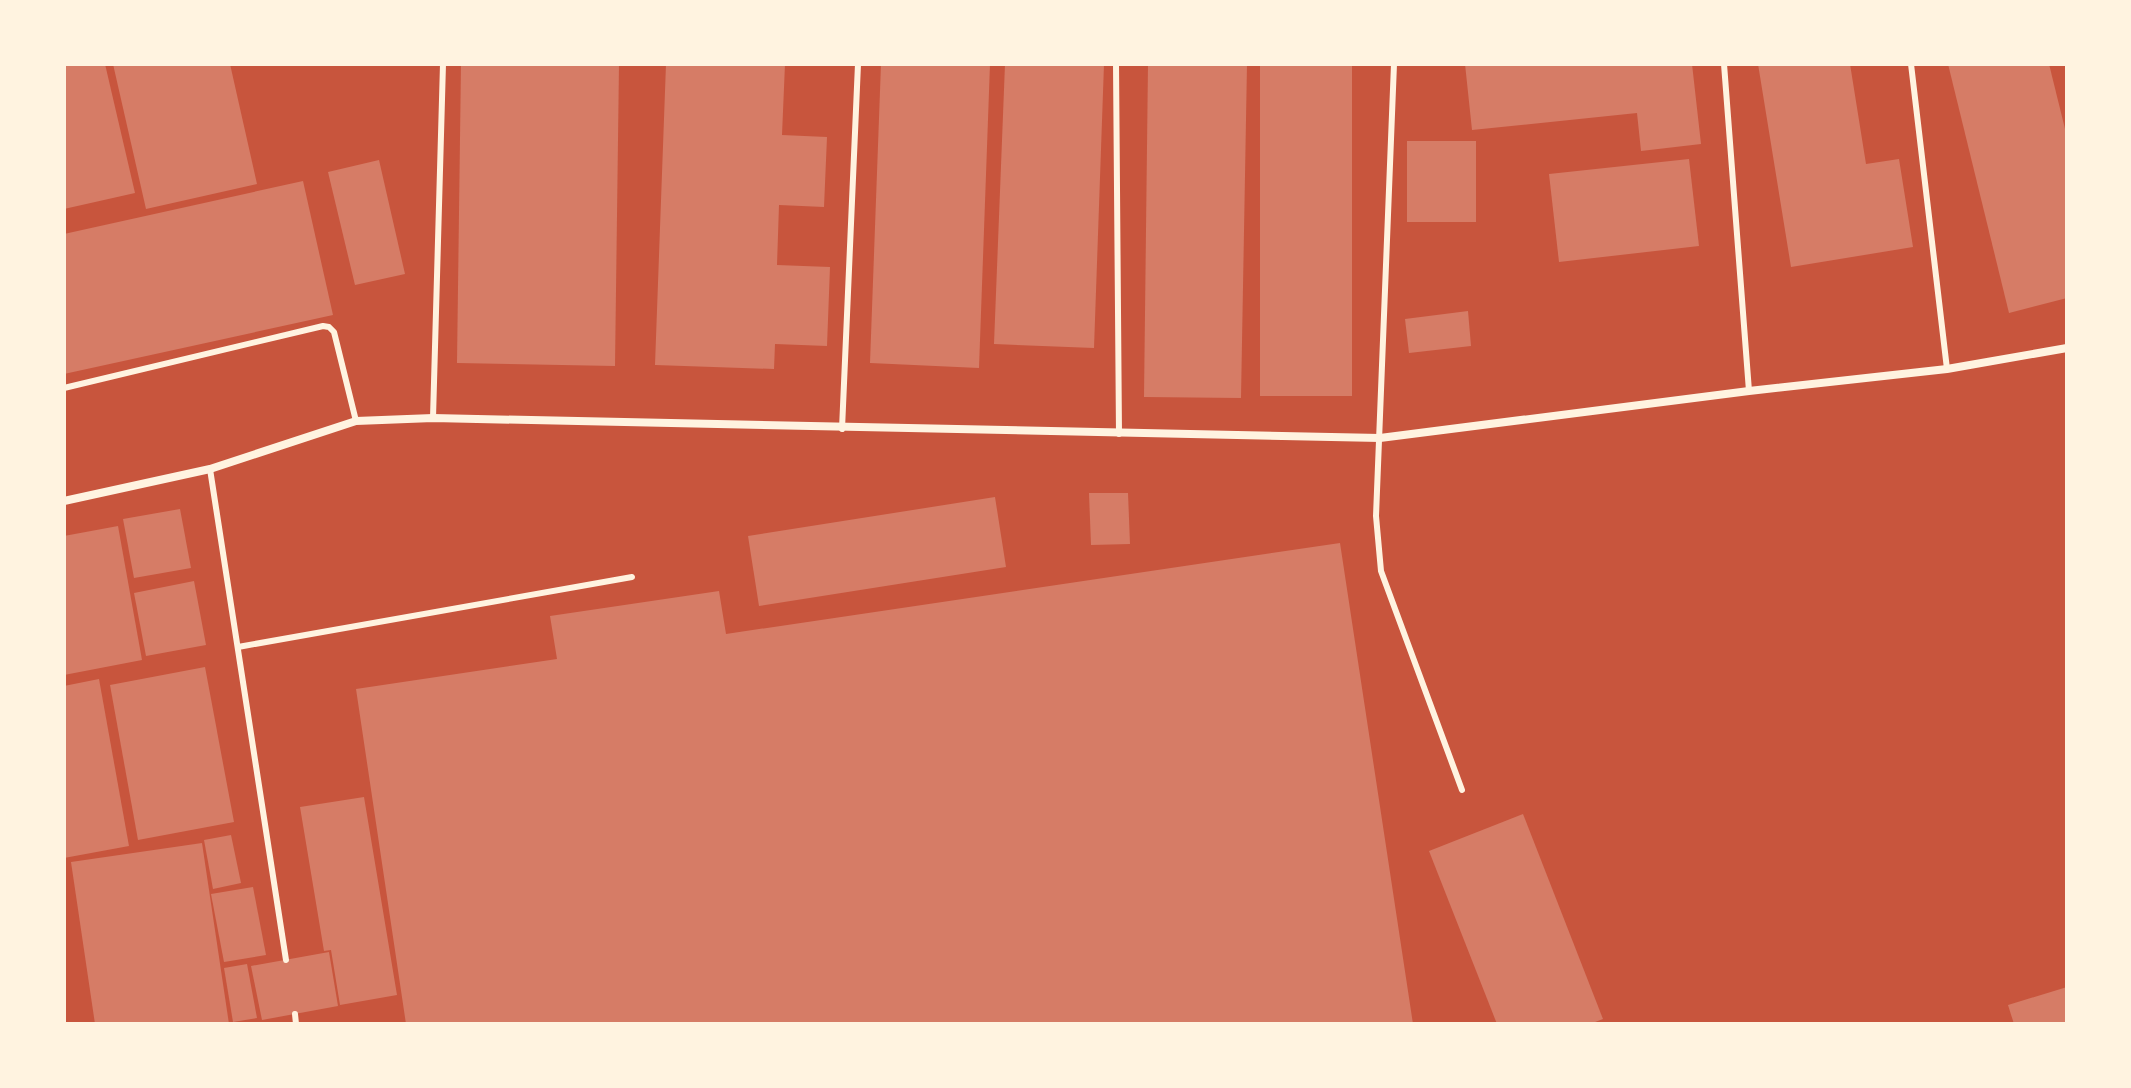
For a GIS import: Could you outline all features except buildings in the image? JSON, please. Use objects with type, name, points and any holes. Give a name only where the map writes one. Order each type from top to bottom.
[{"type":"street","points":[[64,501],[210,469],[356,421],[433,418],[1380,438],[1947,369],[2067,348]]},
{"type":"lane","points":[[433,418],[443,64]]},
{"type":"lane","points":[[842,429],[858,64]]},
{"type":"lane","points":[[1116,64],[1119,434]]},
{"type":"lane","points":[[1394,64],[1376,516],[1381,571],[1462,790]]},
{"type":"lane","points":[[1724,64],[1749,391]]},
{"type":"lane","points":[[1911,64],[1947,369]]},
{"type":"lane","points":[[64,388],[323,326],[334,332],[356,421]]},
{"type":"lane","points":[[210,469],[286,960]]},
{"type":"lane","points":[[238,647],[632,577]]},
{"type":"lane","points":[[295,1014],[296,1024]]}]
